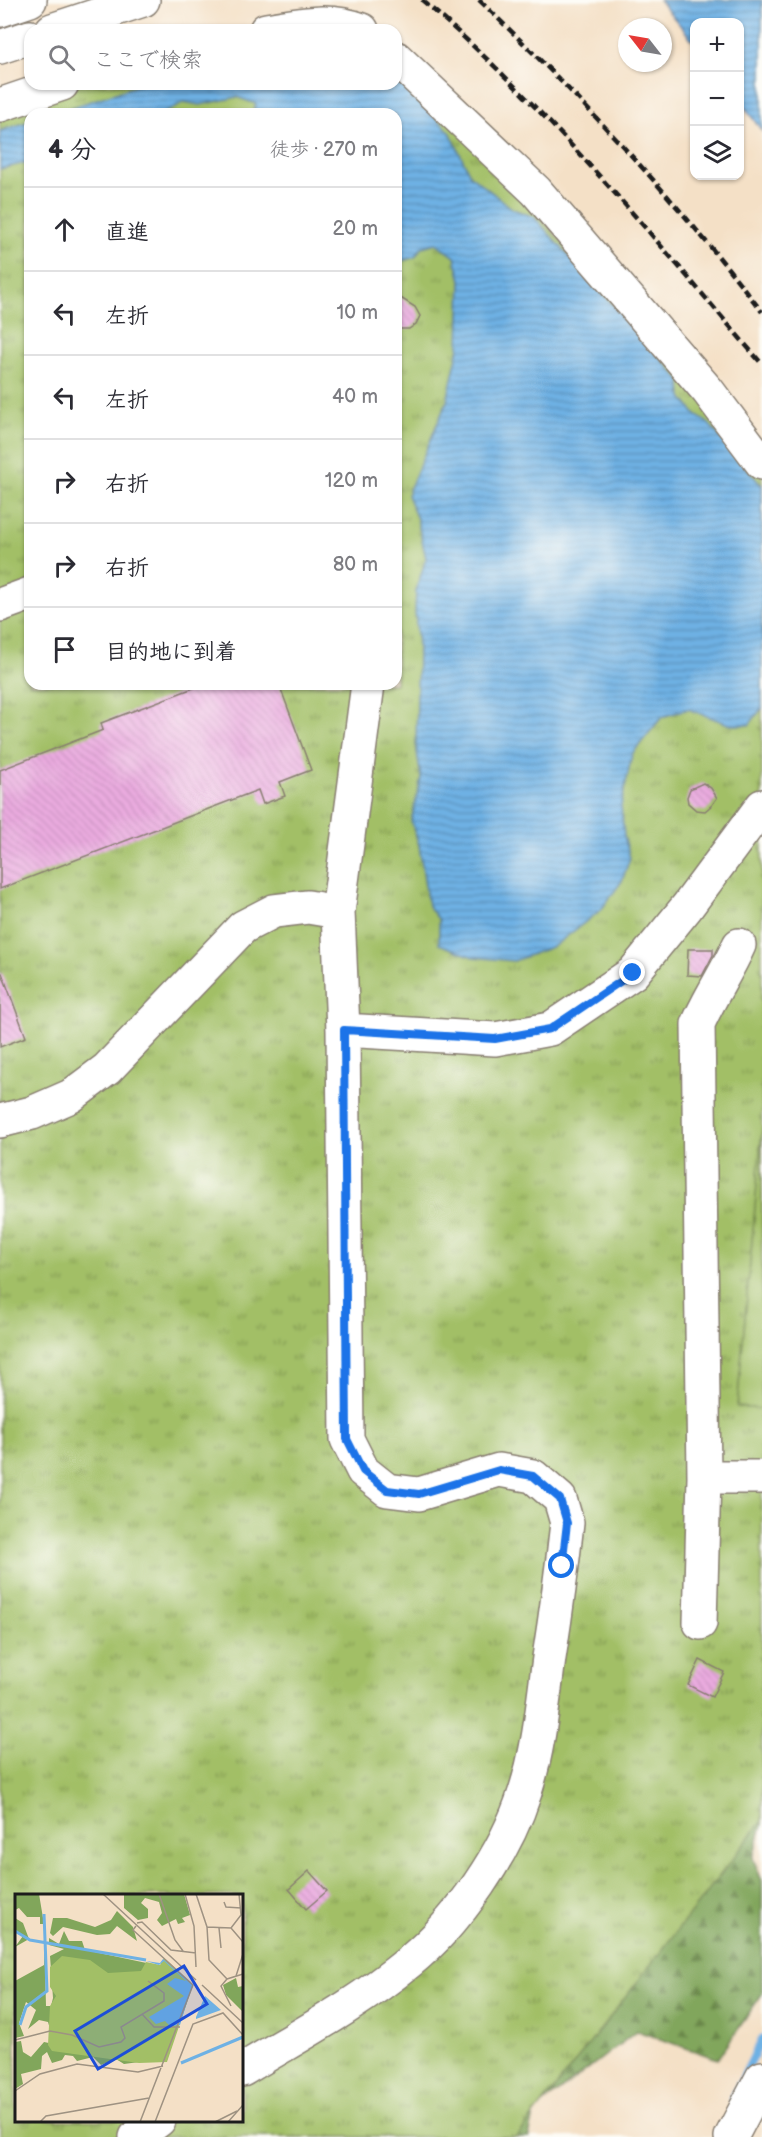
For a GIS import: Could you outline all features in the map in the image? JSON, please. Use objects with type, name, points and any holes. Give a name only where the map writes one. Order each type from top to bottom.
[{"type":"main road","points":[[0,10],[30,0]]},
{"type":"main road","points":[[70,24],[143,0]]},
{"type":"main road","points":[[303,24],[315,22],[347,24]]},
{"type":"main road","points":[[0,47],[24,39]]},
{"type":"main road","points":[[402,64],[536,191],[708,391],[762,463]]},
{"type":"main road","points":[[0,105],[44,90]]},
{"type":"main road","points":[[0,605],[24,596]]},
{"type":"main road","points":[[243,2069],[358,2000],[410,1961],[452,1919],[476,1888],[506,1840],[525,1793],[536,1749],[567,1523],[560,1499],[533,1476],[499,1470],[419,1494],[387,1490],[363,1471],[347,1439],[344,1030],[338,912],[367,690]]},
{"type":"main road","points":[[344,1030],[495,1039],[550,1029],[633,973],[687,907],[762,806]]},
{"type":"main road","points":[[0,1121],[32,1113],[71,1096],[107,1069],[243,927],[274,911],[308,907],[338,912]]},
{"type":"main road","points":[[700,1623],[704,1478],[698,1024],[709,998],[728,971],[739,945]]},
{"type":"main road","points":[[704,1478],[762,1477]]},
{"type":"main road","points":[[731,2137],[762,2078]]},
{"type":"main road","points":[[136,2137],[158,2122]]},
{"type":"green space","points":[[402,65],[762,463],[762,1821],[517,2137],[0,2137],[0,105],[44,90],[402,90]]},
{"type":"green space","points":[[762,1130],[762,1409],[737,1407]]},
{"type":"green space","points":[[762,1681],[762,1825],[753,1858],[762,1881],[762,1994],[718,2059],[637,2031],[535,2110],[529,2137],[257,2137]]},
{"type":"water","points":[[659,0],[762,0],[762,131],[744,106],[744,18],[690,18],[690,37]]},
{"type":"water","points":[[402,82],[450,132],[470,175],[513,209],[534,217],[681,381],[682,397],[696,415],[709,424],[762,486],[762,708],[749,725],[731,725],[688,709],[662,717],[632,754],[621,806],[624,835],[630,858],[622,881],[601,910],[554,946],[514,961],[473,957],[439,944],[439,920],[428,906],[419,845],[411,821],[421,778],[416,745],[418,646],[416,591],[426,558],[417,519],[407,495],[447,401],[459,348],[461,280],[455,257],[436,243],[422,247],[415,257],[402,261],[402,108],[255,108],[256,104],[237,97],[200,105],[184,102],[173,108],[70,108],[124,90],[402,90]]},
{"type":"water","points":[[24,123],[24,163],[0,169],[0,131]]},
{"type":"building","points":[[402,299],[415,307],[420,316],[416,324],[409,329],[402,329]]},
{"type":"building","points":[[188,690],[281,690],[311,770],[280,782],[285,796],[263,804],[258,790],[0,889],[0,770],[103,730],[101,723]]},
{"type":"building","points":[[703,783],[711,788],[717,798],[705,811],[696,810],[688,803],[687,797],[690,789]]},
{"type":"building","points":[[688,949],[713,949],[713,955],[702,976],[687,975]]},
{"type":"building","points":[[2,973],[26,1037],[0,1047],[0,974]]},
{"type":"building","points":[[700,1660],[724,1672],[712,1697],[688,1685]]},
{"type":"building","points":[[309,1871],[327,1891],[306,1909],[289,1889]]},
{"type":"waterway","points":[[733,2098],[762,2039]]},
{"type":"railway","points":[[422,0],[513,85],[599,175],[762,364]]},
{"type":"railway","points":[[479,0],[626,150],[730,270],[762,312]]},
{"type":"route","points":[[562,1566],[567,1523],[560,1499],[533,1476],[499,1470],[419,1494],[387,1490],[363,1471],[347,1439],[344,1030],[495,1039],[550,1029],[633,973]]}]
